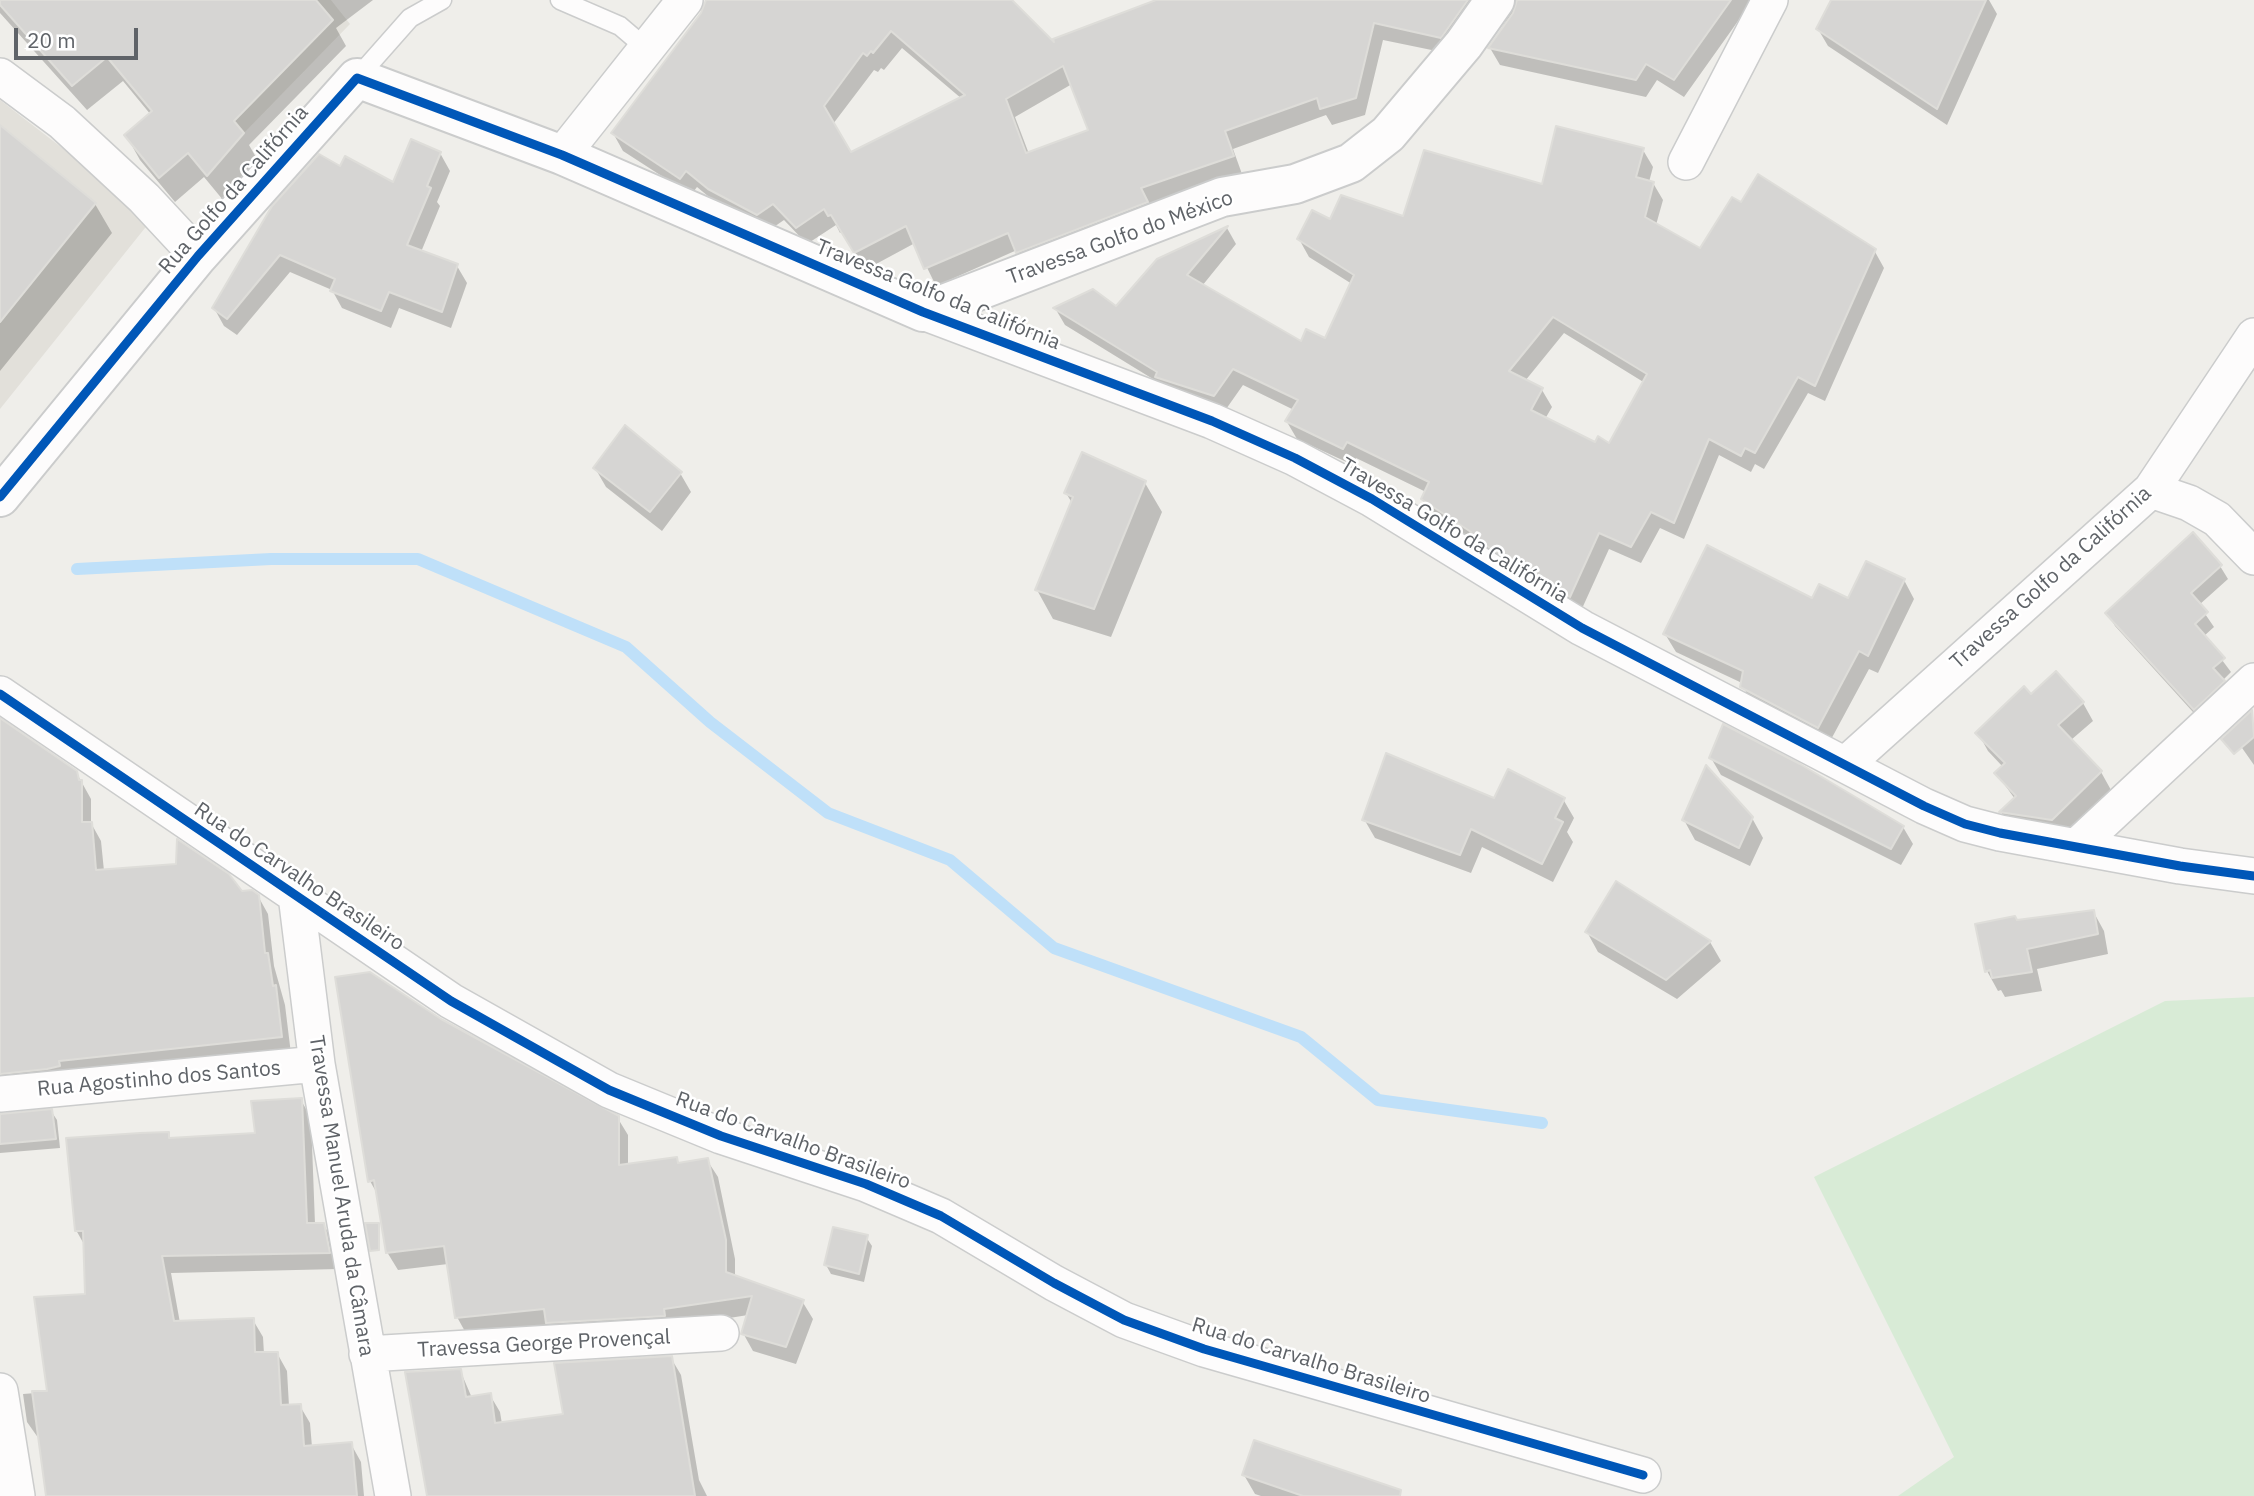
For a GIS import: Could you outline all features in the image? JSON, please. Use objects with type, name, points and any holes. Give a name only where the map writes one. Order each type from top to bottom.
[{"type":"street","points":[[357,78],[562,155],[685,0]]},
{"type":"street","name":"Travessa Golfo do México","points":[[923,312],[1222,197],[1295,184],[1351,163],[1388,134],[1464,44],[1495,0]]},
{"type":"street","points":[[1686,162],[1770,0]]},
{"type":"street","points":[[0,76],[62,122],[144,198],[198,256]]},
{"type":"street","name":"Rua Golfo da Califórnia","points":[[0,496],[198,256],[357,78]]},
{"type":"street","name":"Travessa Golfo da Califórnia","points":[[562,155],[923,312],[1212,421],[1295,458],[1372,499],[1582,628],[1924,807],[1965,824],[2180,866],[2254,876]]},
{"type":"street","name":"Travessa Golfo da Califórnia","points":[[1846,764],[2151,490],[2254,336]]},
{"type":"street","points":[[2151,490],[2189,503],[2217,519],[2254,556]]},
{"type":"street","points":[[2076,847],[2254,681]]},
{"type":"street","name":"Rua do Carvalho Brasileiro","points":[[0,694],[450,1002],[609,1090],[721,1136],[866,1184],[941,1216],[1054,1283],[1124,1320],[1204,1349],[1643,1475]]},
{"type":"street","name":"Travessa Manuel Aruda da Câmara","points":[[296,895],[317,1064],[393,1496]]},
{"type":"street","name":"Rua Agostinho dos Santos","points":[[0,1094],[317,1064]]},
{"type":"street","name":"Travessa George Provençal","points":[[367,1354],[721,1333]]},
{"type":"street","points":[[0,1391],[17,1496]]},
{"type":"lane","points":[[357,78],[410,18],[442,0]]},
{"type":"lane","points":[[559,0],[620,26],[647,49]]},
{"type":"shaded area","points":[[134,0],[331,0],[350,24],[244,133]]},
{"type":"shaded area","points":[[0,100],[153,218],[0,409]]},
{"type":"green space","points":[[2254,997],[2254,1496],[1898,1496],[1954,1457],[1814,1177],[2165,1001]]},
{"type":"building","points":[[0,0],[316,0],[333,20],[234,121],[244,133],[207,176],[188,153],[159,178],[124,135],[152,111],[107,57],[72,86],[0,5]]},
{"type":"building","points":[[706,0],[1012,0],[1054,42],[1053,39],[1156,0],[1468,0],[1441,38],[1374,23],[1356,98],[1320,109],[1317,98],[1225,131],[1234,156],[1141,188],[1148,202],[1016,253],[1008,233],[924,269],[906,226],[854,253],[831,215],[828,216],[824,209],[796,228],[773,204],[757,215],[708,189],[686,171],[680,179],[611,133],[701,13]],"holes":[[[891,31],[965,95],[851,152],[824,106],[863,53],[867,56],[871,51],[873,53]],[[1063,66],[1088,130],[1026,153],[1006,99]]]},
{"type":"building","points":[[1517,0],[1731,0],[1674,80],[1646,64],[1636,80],[1488,48],[1513,13]]},
{"type":"building","points":[[1831,0],[1986,0],[1937,109],[1816,29]]},
{"type":"building","points":[[0,125],[96,203],[0,322]]},
{"type":"building","points":[[1556,126],[1644,148],[1636,177],[1654,182],[1645,217],[1700,248],[1732,197],[1741,202],[1758,174],[1876,249],[1815,386],[1798,377],[1755,453],[1745,448],[1741,456],[1709,439],[1674,523],[1651,512],[1631,547],[1599,533],[1570,597],[1469,535],[1471,532],[1421,499],[1429,482],[1347,442],[1343,449],[1285,421],[1298,400],[1233,369],[1214,396],[1155,377],[1157,372],[1053,308],[1093,289],[1116,306],[1157,259],[1228,226],[1187,275],[1301,341],[1306,329],[1325,338],[1354,275],[1297,239],[1312,210],[1330,219],[1341,195],[1403,216],[1424,150],[1542,184]],"holes":[[[1553,317],[1647,374],[1609,443],[1598,436],[1595,442],[1531,410],[1543,388],[1509,371]]]},
{"type":"building","points":[[411,139],[441,152],[427,186],[431,188],[407,245],[458,264],[442,312],[389,292],[381,311],[330,291],[335,279],[280,255],[227,319],[212,308],[272,206],[319,154],[340,166],[345,156],[393,182]]},
{"type":"building","points":[[625,425],[682,472],[650,512],[593,468]]},
{"type":"building","points":[[1082,452],[1146,481],[1094,609],[1035,590],[1073,497],[1064,493]]},
{"type":"building","points":[[2193,532],[2222,565],[2191,593],[2208,612],[2195,624],[2225,658],[2213,668],[2225,681],[2194,710],[2105,613]]},
{"type":"building","points":[[1707,545],[1812,598],[1819,584],[1848,598],[1866,561],[1905,579],[1868,656],[1859,651],[1818,728],[1740,687],[1743,671],[1663,634]]},
{"type":"building","points":[[2056,671],[2084,702],[2058,725],[2102,771],[2052,820],[1999,812],[2016,796],[1994,773],[2005,763],[1975,733],[2024,686],[2031,694]]},
{"type":"building","points":[[2252,710],[2254,737],[2234,754],[2221,739]]},
{"type":"building","points":[[0,718],[77,771],[79,780],[82,780],[82,822],[92,822],[96,870],[176,864],[177,839],[229,874],[242,891],[252,890],[259,895],[265,953],[268,953],[273,986],[276,985],[282,1037],[59,1061],[60,1066],[47,1069],[0,1074]]},
{"type":"building","points":[[1723,724],[1800,764],[1904,826],[1891,849],[1709,758]]},
{"type":"building","points":[[1386,753],[1494,798],[1508,769],[1565,798],[1555,818],[1563,822],[1542,864],[1471,829],[1460,855],[1362,820]]},
{"type":"building","points":[[1706,765],[1753,817],[1739,848],[1682,820]]},
{"type":"building","points":[[1616,881],[1711,941],[1666,980],[1585,932]]},
{"type":"building","points":[[2094,910],[2098,934],[2027,949],[2032,972],[1992,978],[1990,970],[1985,972],[1975,924],[2015,916],[2017,920]]},
{"type":"building","points":[[370,972],[441,1019],[619,1116],[619,1165],[677,1157],[678,1163],[708,1158],[726,1240],[726,1272],[804,1300],[786,1347],[741,1334],[752,1296],[664,1309],[665,1316],[546,1323],[544,1309],[455,1318],[444,1246],[386,1253],[374,1180],[368,1182],[335,977]]},
{"type":"building","points":[[302,1098],[307,1223],[324,1223],[330,1253],[162,1256],[174,1321],[254,1318],[255,1352],[278,1352],[281,1405],[301,1404],[304,1446],[352,1442],[357,1496],[46,1496],[32,1391],[47,1391],[34,1297],[85,1294],[83,1231],[75,1231],[66,1138],[169,1132],[169,1138],[255,1133],[251,1101]]},
{"type":"building","points":[[52,1109],[56,1139],[0,1144],[0,1114]]},
{"type":"building","points":[[365,1223],[379,1223],[379,1250],[370,1251]]},
{"type":"building","points":[[833,1227],[868,1235],[859,1274],[824,1265]]},
{"type":"building","points":[[672,1356],[695,1496],[427,1496],[405,1372],[461,1369],[466,1397],[491,1393],[495,1423],[563,1414],[554,1363]]},
{"type":"building","points":[[1254,1440],[1401,1490],[1400,1496],[1303,1496],[1242,1475]]},
{"type":"waterway","points":[[77,569],[271,559],[418,559],[626,647],[710,722],[828,813],[950,860],[1054,948],[1301,1037],[1378,1100],[1542,1123]]},
{"type":"cycle path","points":[[0,497],[198,256],[357,78],[562,155],[923,312],[1212,421],[1295,458],[1372,499],[1582,628],[1924,806],[1965,824],[2000,833],[2180,866],[2254,876]]},
{"type":"cycle path","points":[[0,694],[451,1001],[609,1090],[721,1136],[866,1184],[941,1216],[1054,1283],[1124,1320],[1204,1349],[1643,1475]]}]
